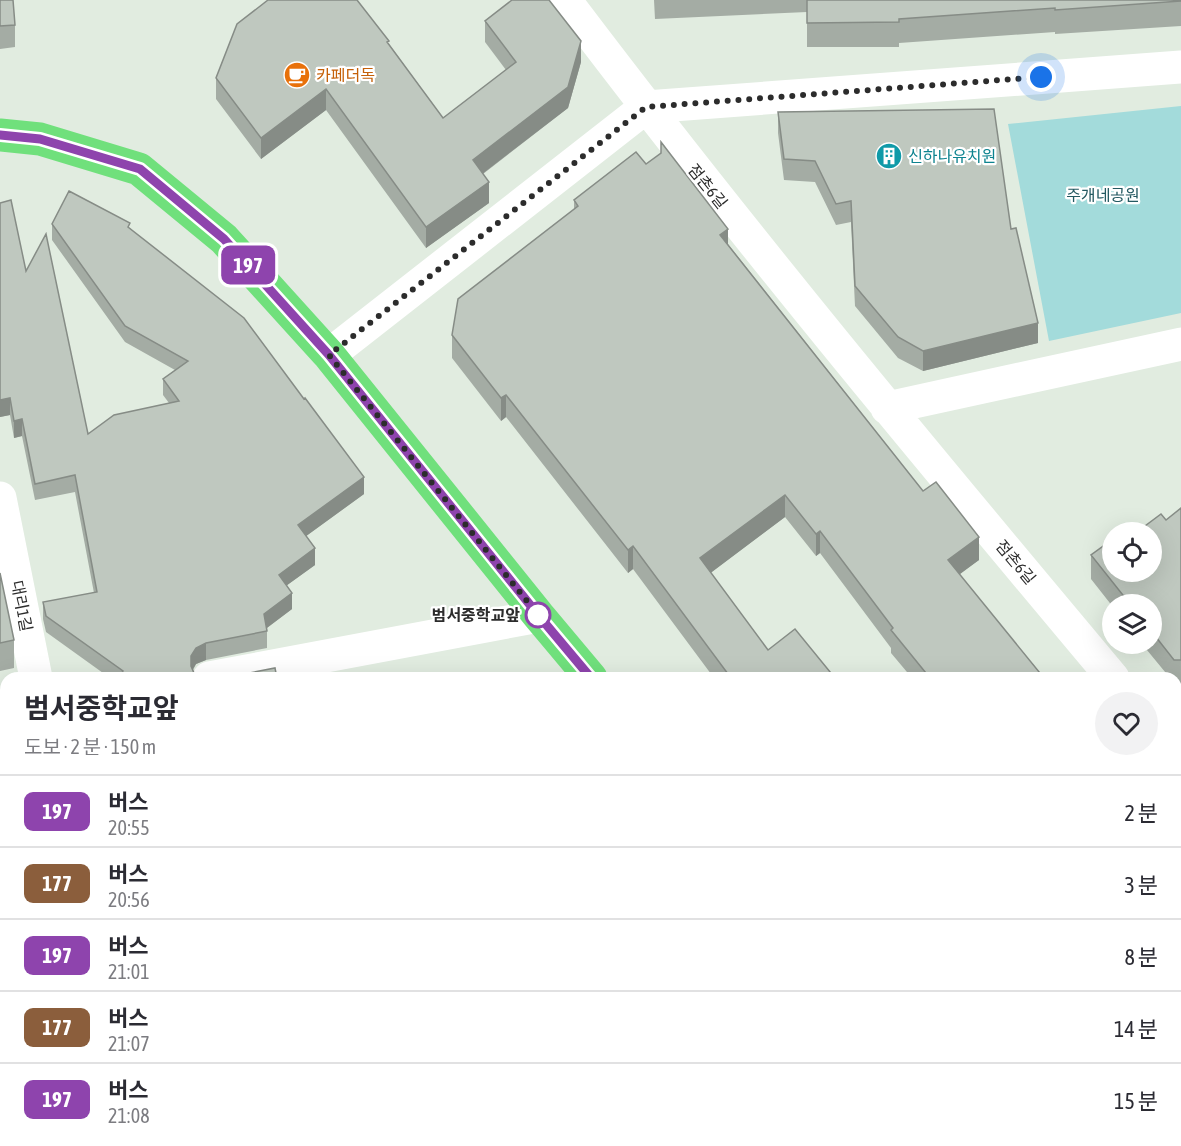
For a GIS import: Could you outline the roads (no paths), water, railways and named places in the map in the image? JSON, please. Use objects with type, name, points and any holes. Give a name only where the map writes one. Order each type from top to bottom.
[{"type":"main road","points":[[0,135],[40,139],[140,169],[224,239],[329,355],[586,672]]},
{"type":"street","name":"점촌6길","points":[[565,0],[646,107],[887,408],[1108,672]]},
{"type":"street","points":[[329,355],[646,107],[1181,67]]},
{"type":"street","points":[[887,408],[1181,344]]},
{"type":"street","name":"대리1길","points":[[0,498],[35,672]]},
{"type":"street","points":[[241,672],[539,616]]},
{"type":"place","name":"카페더독","points":[[297,75]]},
{"type":"place","name":"신하나유치원","points":[[889,156]]},
{"type":"place","name":"범서중학교앞","points":[[538,615]]},
{"type":"park label","name":"주개네공원","points":[[1103,195]]}]
